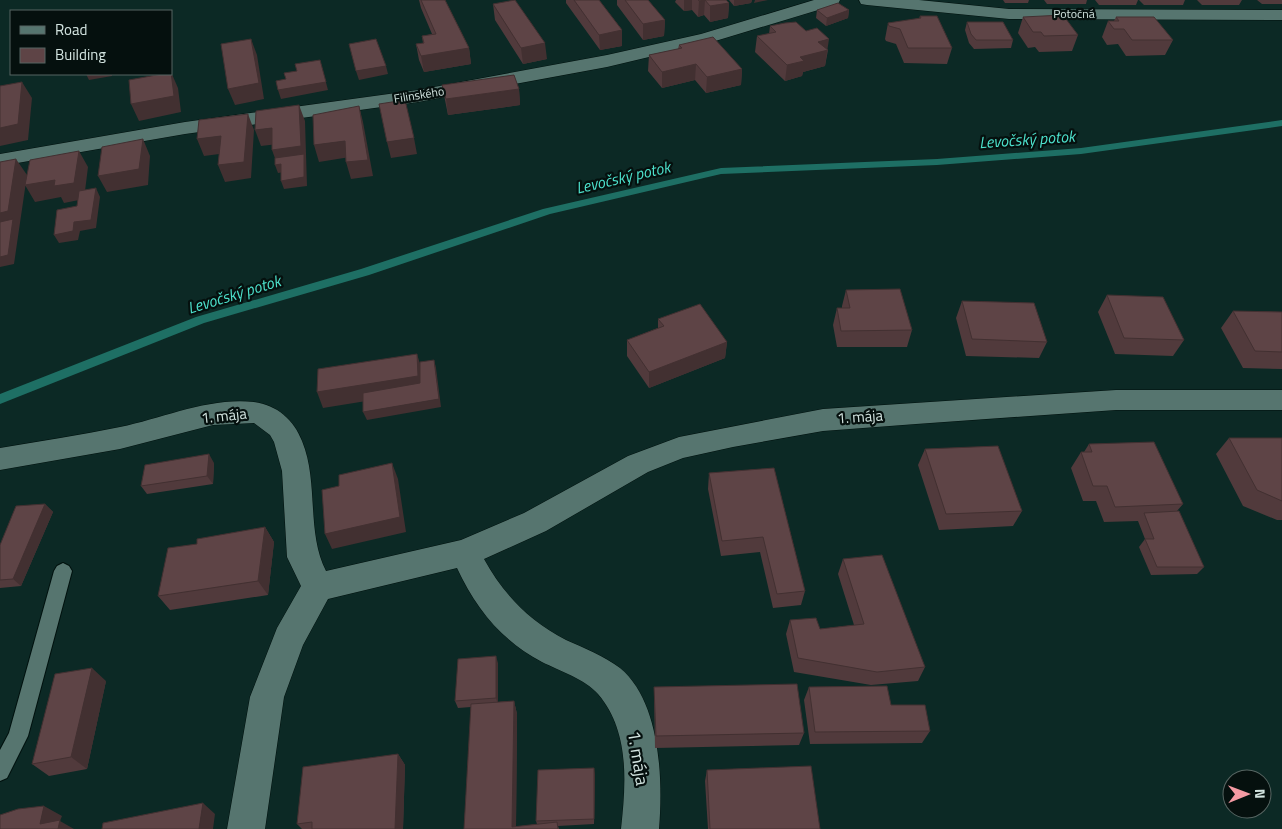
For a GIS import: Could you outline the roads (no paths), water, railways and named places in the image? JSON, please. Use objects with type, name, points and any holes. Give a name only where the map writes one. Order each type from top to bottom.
[{"type":"street","name":"Filinského","points":[[0,160],[185,128],[418,96],[607,61],[706,38],[832,0]]},
{"type":"street","name":"Potočná","points":[[867,0],[1009,14],[1282,15]]},
{"type":"street","name":"1. mája","points":[[0,459],[120,438],[213,414],[256,413],[269,418],[280,427],[288,441],[296,471],[303,557],[318,587],[465,553],[535,522],[638,464],[679,448],[823,420],[1116,400],[1282,400]]},
{"type":"street","name":"1. mája","points":[[465,553],[492,602],[523,632],[607,679],[625,703],[637,733],[644,796],[640,829]]},
{"type":"street","points":[[246,829],[267,697],[289,639],[318,587]]},
{"type":"lane","points":[[0,771],[18,736],[63,571]]},
{"type":"waterway","name":"Levočský potok","points":[[0,399],[200,320],[365,272],[547,211],[721,171],[937,162],[1081,151],[1282,123]]}]
